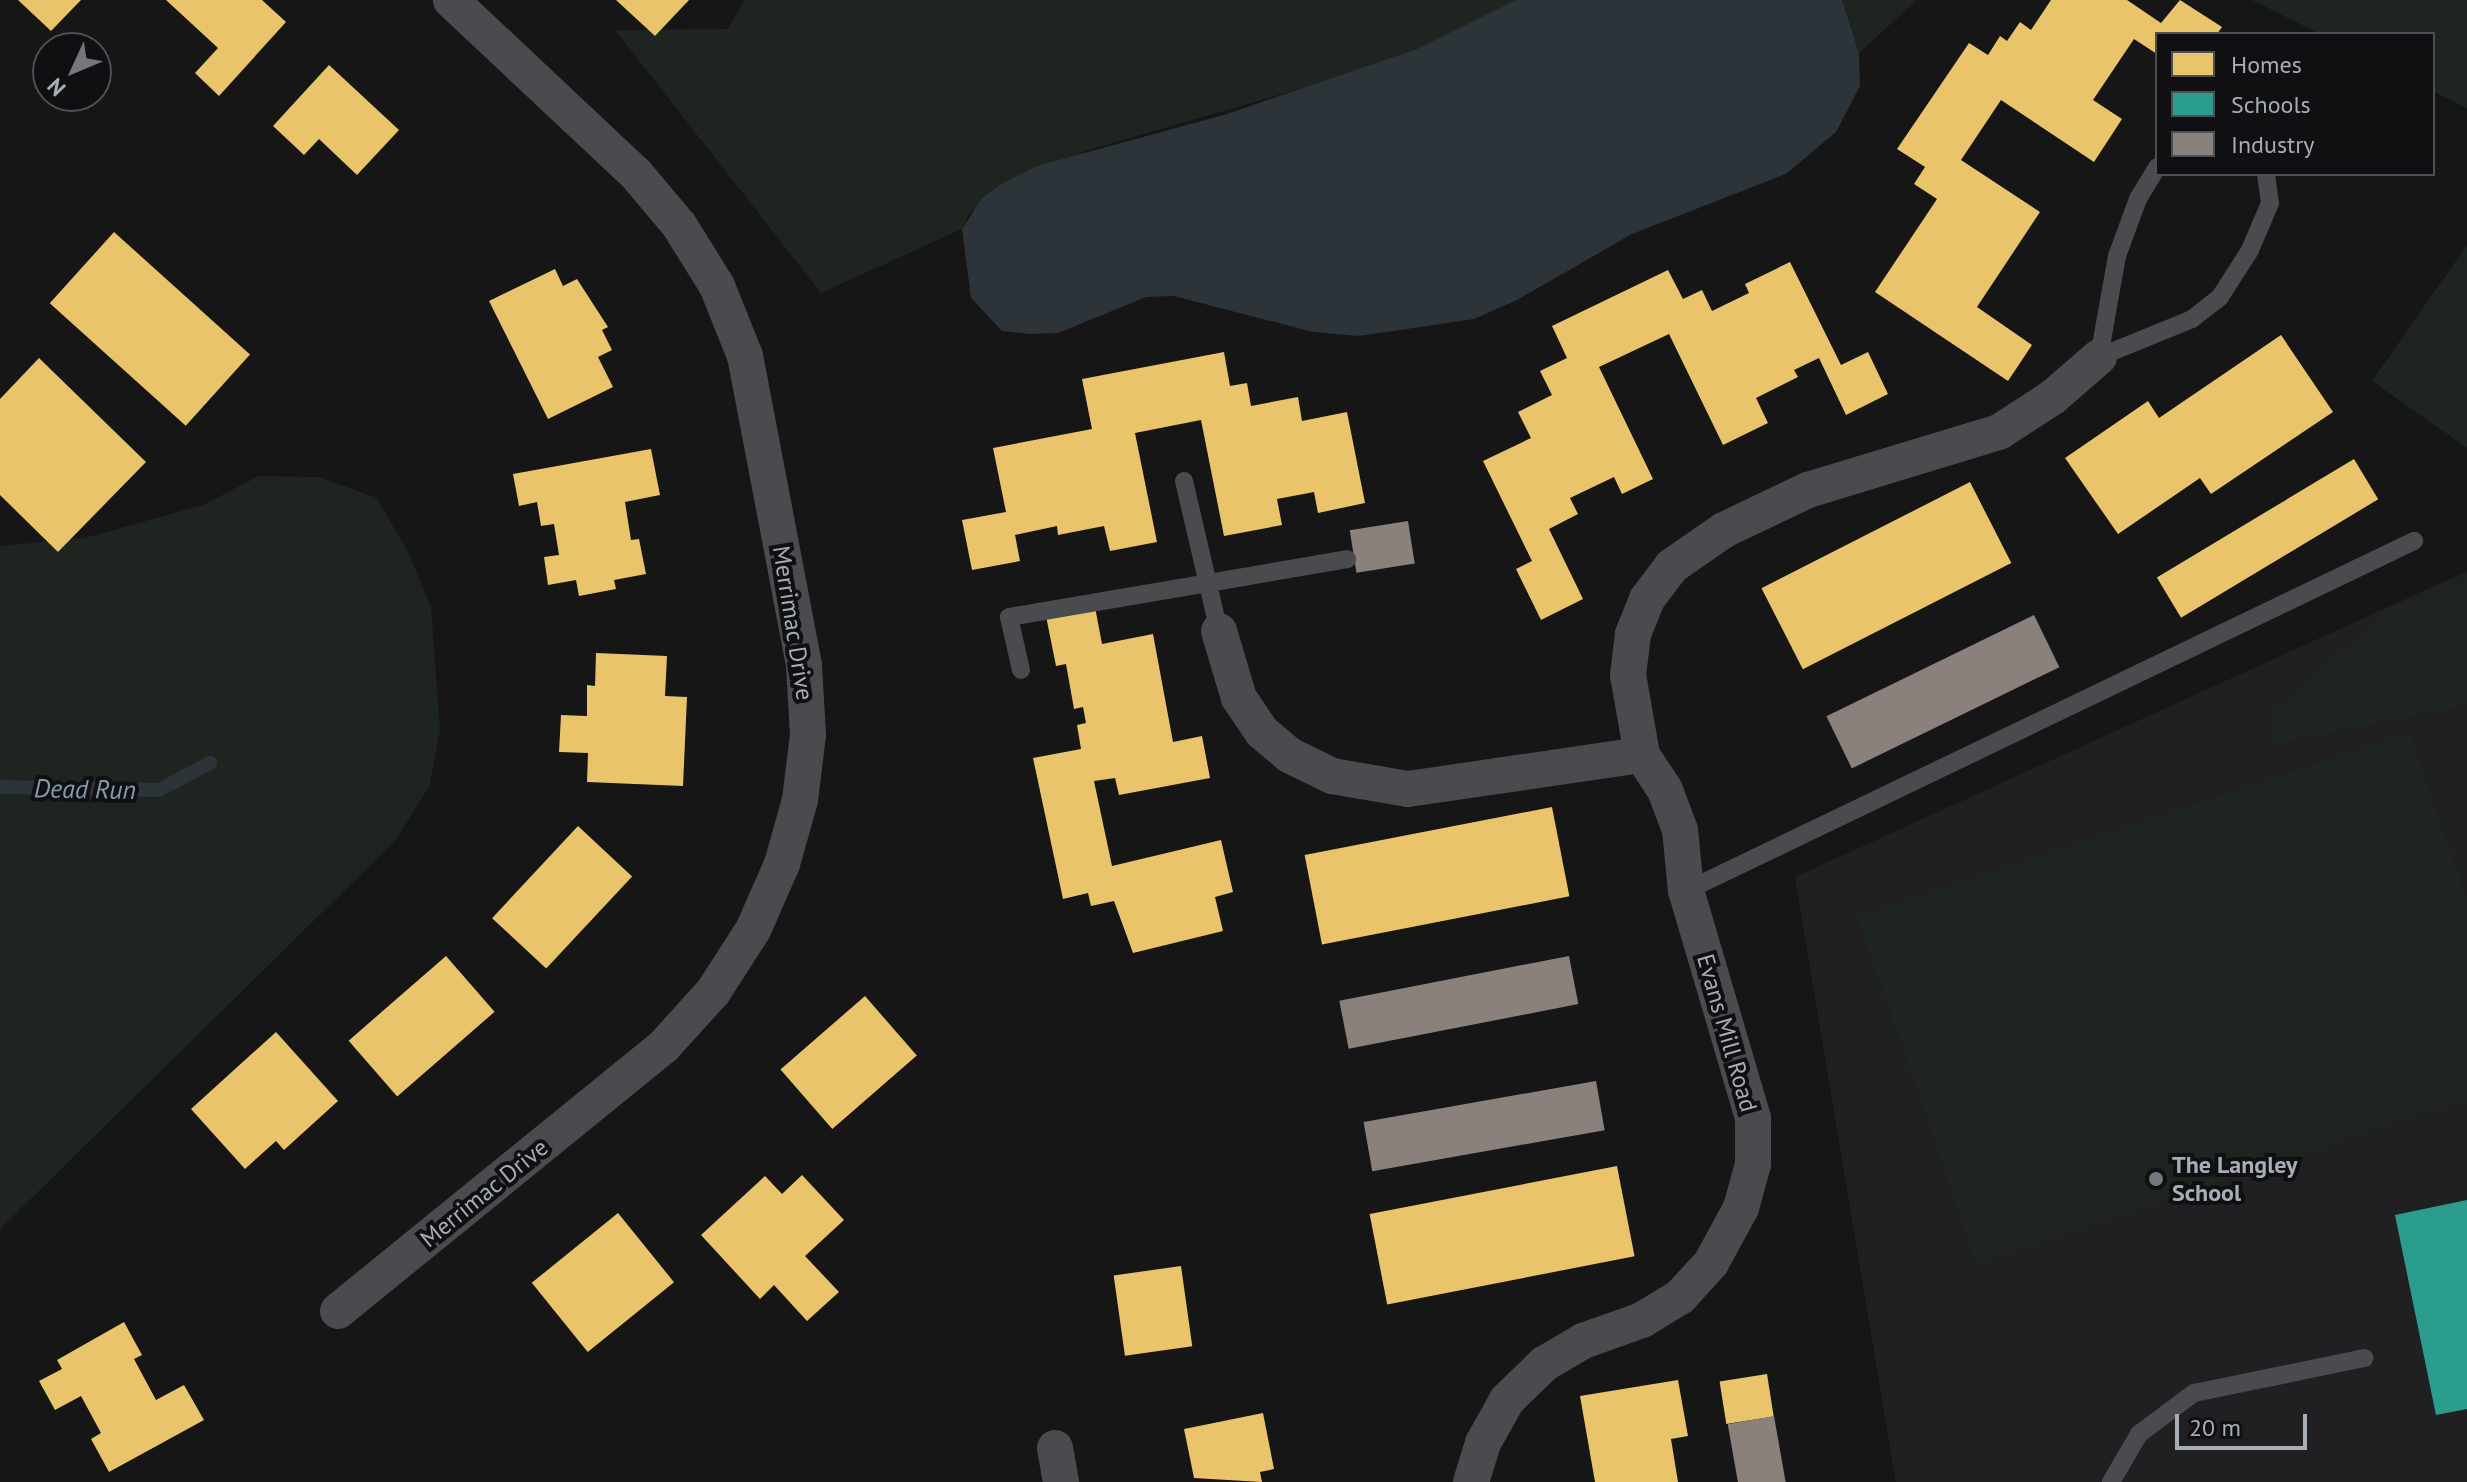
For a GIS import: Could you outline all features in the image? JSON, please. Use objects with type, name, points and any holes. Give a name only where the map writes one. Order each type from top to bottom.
[{"type":"street","name":"Merrimac Drive","points":[[338,1311],[664,1046],[713,992],[753,930],[782,864],[800,800],[808,735],[804,665],[745,356],[717,286],[679,225],[636,174],[451,0]]},
{"type":"street","name":"Evans Mill Road","points":[[1471,1482],[1483,1443],[1507,1400],[1557,1356],[1642,1320],[1680,1297],[1711,1263],[1741,1208],[1753,1164],[1753,1118],[1686,891],[1680,830],[1665,790],[1642,755],[1628,675],[1633,634],[1647,599],[1672,566],[1724,530],[1808,490],[1999,432],[2053,397],[2099,357]]},
{"type":"street","points":[[1219,631],[1239,698],[1262,732],[1289,755],[1332,776],[1408,789],[1642,755]]},
{"type":"lane","points":[[2099,357],[2117,256],[2138,199],[2155,170]]},
{"type":"lane","points":[[2099,357],[2192,319],[2220,297],[2250,250],[2270,203],[2266,176]]},
{"type":"lane","points":[[1184,481],[1205,583],[1219,631]]},
{"type":"lane","points":[[1686,891],[2414,541]]},
{"type":"lane","points":[[1021,670],[1009,617],[1347,559]]},
{"type":"lane","points":[[2111,1482],[2139,1434],[2194,1393],[2364,1358]]},
{"type":"shaded area","points":[[744,0],[1516,0],[1417,49],[1320,83],[1085,151],[970,212],[962,229],[821,293],[615,30],[728,29]]},
{"type":"shaded area","points":[[1516,0],[1842,0],[1859,53],[1860,86],[1836,132],[1786,174],[1632,234],[1517,300],[1474,319],[1359,336],[1313,332],[1174,296],[1146,297],[1058,333],[1030,334],[1002,331],[971,298],[962,229],[982,198],[1003,183],[1037,166],[1227,114],[1417,49]]},
{"type":"shaded area","points":[[1842,0],[1917,0],[1859,53]]},
{"type":"shaded area","points":[[2252,0],[2467,0],[2467,108],[2435,92],[2435,32],[2316,32]]},
{"type":"shaded area","points":[[2467,245],[2467,448],[2372,381]]},
{"type":"shaded area","points":[[259,476],[319,477],[377,498],[408,552],[431,607],[440,730],[429,787],[395,841],[0,1229],[0,546],[85,538],[203,505]]},
{"type":"shaded area","name":"The Langley School","points":[[2467,571],[2467,1482],[1896,1482],[1795,877]]},
{"type":"shaded area","points":[[2467,573],[2467,705],[2271,744],[2272,712],[2392,607],[2461,582]]},
{"type":"shaded area","points":[[2410,732],[2467,899],[2467,1099],[1976,1264],[1858,917]]},
{"type":"building: Homes","points":[[18,0],[81,0],[51,31]]},
{"type":"building: Homes","points":[[166,0],[262,0],[286,22],[219,96],[195,73],[218,48]]},
{"type":"building: Homes","points":[[616,0],[689,0],[655,36]]},
{"type":"building: Homes","points":[[2051,0],[2127,0],[2161,23],[2180,0],[2222,27],[2218,32],[2155,32],[2155,53],[2134,39],[2093,100],[2122,119],[2094,162],[2001,100],[1961,160],[2040,212],[1977,307],[2032,345],[2008,381],[1875,292],[1937,199],[1914,184],[1925,167],[1897,149],[1969,43],[1988,55],[2000,36],[2007,41],[2020,22],[2031,30]]},
{"type":"building: Homes","points":[[329,65],[399,130],[357,175],[319,139],[304,155],[273,126]]},
{"type":"building: Homes","points":[[114,232],[250,354],[186,426],[50,303]]},
{"type":"building: Homes","points":[[1790,262],[1841,365],[1868,352],[1888,394],[1846,415],[1819,358],[1794,370],[1798,377],[1756,398],[1768,423],[1723,445],[1669,334],[1599,367],[1653,479],[1622,494],[1614,477],[1570,498],[1578,514],[1549,529],[1583,599],[1541,620],[1516,569],[1532,561],[1483,461],[1531,438],[1518,412],[1552,395],[1540,371],[1567,358],[1552,326],[1668,270],[1683,299],[1702,290],[1712,311],[1749,293],[1745,284]]},
{"type":"building: Homes","points":[[555,269],[563,286],[577,279],[608,327],[602,330],[612,350],[598,357],[613,387],[548,419],[489,301]]},
{"type":"building: Homes","points":[[2281,335],[2333,412],[2211,494],[2200,478],[2118,534],[2065,458],[2148,401],[2159,418]]},
{"type":"building: Homes","points":[[1224,352],[1230,386],[1247,383],[1251,406],[1298,397],[1302,421],[1347,412],[1365,503],[1318,513],[1314,492],[1277,499],[1282,525],[1224,536],[1201,420],[1135,433],[1157,542],[1110,551],[1104,526],[1058,535],[1057,526],[1015,535],[1020,561],[972,570],[962,520],[1006,512],[993,448],[1092,429],[1082,379]]},
{"type":"building: Homes","points":[[39,358],[146,462],[58,552],[0,495],[0,399]]},
{"type":"building: Homes","points":[[651,449],[660,495],[625,502],[631,540],[639,539],[646,574],[614,580],[616,589],[579,596],[576,580],[548,585],[544,557],[559,555],[554,524],[541,526],[537,502],[519,506],[513,474]]},
{"type":"building: Homes","points":[[2354,459],[2378,499],[2181,618],[2157,577]]},
{"type":"building: Homes","points":[[1970,482],[2011,563],[1803,669],[1762,588]]},
{"type":"building: Homes","points":[[1095,607],[1102,644],[1153,634],[1173,742],[1202,736],[1210,778],[1119,795],[1115,778],[1094,781],[1112,866],[1221,840],[1233,892],[1215,897],[1223,931],[1133,953],[1114,901],[1091,906],[1088,893],[1063,899],[1033,758],[1081,749],[1077,725],[1086,723],[1083,707],[1074,709],[1066,664],[1056,666],[1046,616]]},
{"type":"building: Homes","points":[[596,653],[667,656],[665,696],[687,697],[683,786],[587,782],[588,753],[559,752],[561,715],[587,716],[587,685],[595,686]]},
{"type":"building: Homes","points":[[1552,807],[1569,896],[1322,944],[1305,855]]},
{"type":"building: Homes","points":[[578,826],[632,876],[546,969],[492,918]]},
{"type":"building: Homes","points":[[446,956],[495,1012],[397,1096],[349,1041]]},
{"type":"building: Homes","points":[[865,996],[917,1056],[832,1129],[780,1069]]},
{"type":"building: Homes","points":[[276,1032],[338,1101],[284,1150],[276,1141],[245,1169],[191,1109]]},
{"type":"building: Homes","points":[[1617,1166],[1635,1256],[1387,1304],[1370,1214]]},
{"type":"building: Homes","points":[[802,1175],[844,1220],[805,1256],[839,1292],[807,1321],[774,1285],[760,1299],[701,1235],[765,1176],[782,1194]]},
{"type":"building: Homes","points":[[618,1213],[674,1282],[588,1352],[532,1283]]},
{"type":"building: Homes","points":[[1181,1266],[1192,1346],[1125,1356],[1114,1275]]},
{"type":"building: Homes","points":[[124,1322],[142,1355],[134,1359],[156,1400],[184,1385],[204,1420],[109,1472],[91,1439],[101,1433],[81,1396],[55,1410],[39,1381],[62,1369],[57,1360]]},
{"type":"building: Homes","points":[[1767,1374],[1774,1416],[1726,1424],[1720,1382]]},
{"type":"building: Homes","points":[[1678,1380],[1688,1436],[1671,1439],[1678,1482],[1595,1482],[1580,1396]]},
{"type":"building: Homes","points":[[1263,1413],[1274,1469],[1260,1472],[1262,1482],[1194,1478],[1184,1429]]},
{"type":"building: Schools","points":[[2467,1200],[2467,1409],[2436,1415],[2395,1215]]},
{"type":"building: Industry","points":[[1408,521],[1415,563],[1356,573],[1350,530]]},
{"type":"building: Industry","points":[[2034,615],[2059,667],[1852,768],[1826,716]]},
{"type":"building: Industry","points":[[1569,956],[1578,1004],[1349,1049],[1339,1001]]},
{"type":"building: Industry","points":[[1596,1081],[1605,1130],[1372,1171],[1364,1122]]},
{"type":"building: Industry","points":[[1774,1416],[1786,1482],[1738,1482],[1728,1424]]},
{"type":"waterway","name":"Dead Run","points":[[0,787],[159,790],[210,763]]},
{"type":"place","name":"The Langley School","points":[[2156,1179]]}]
